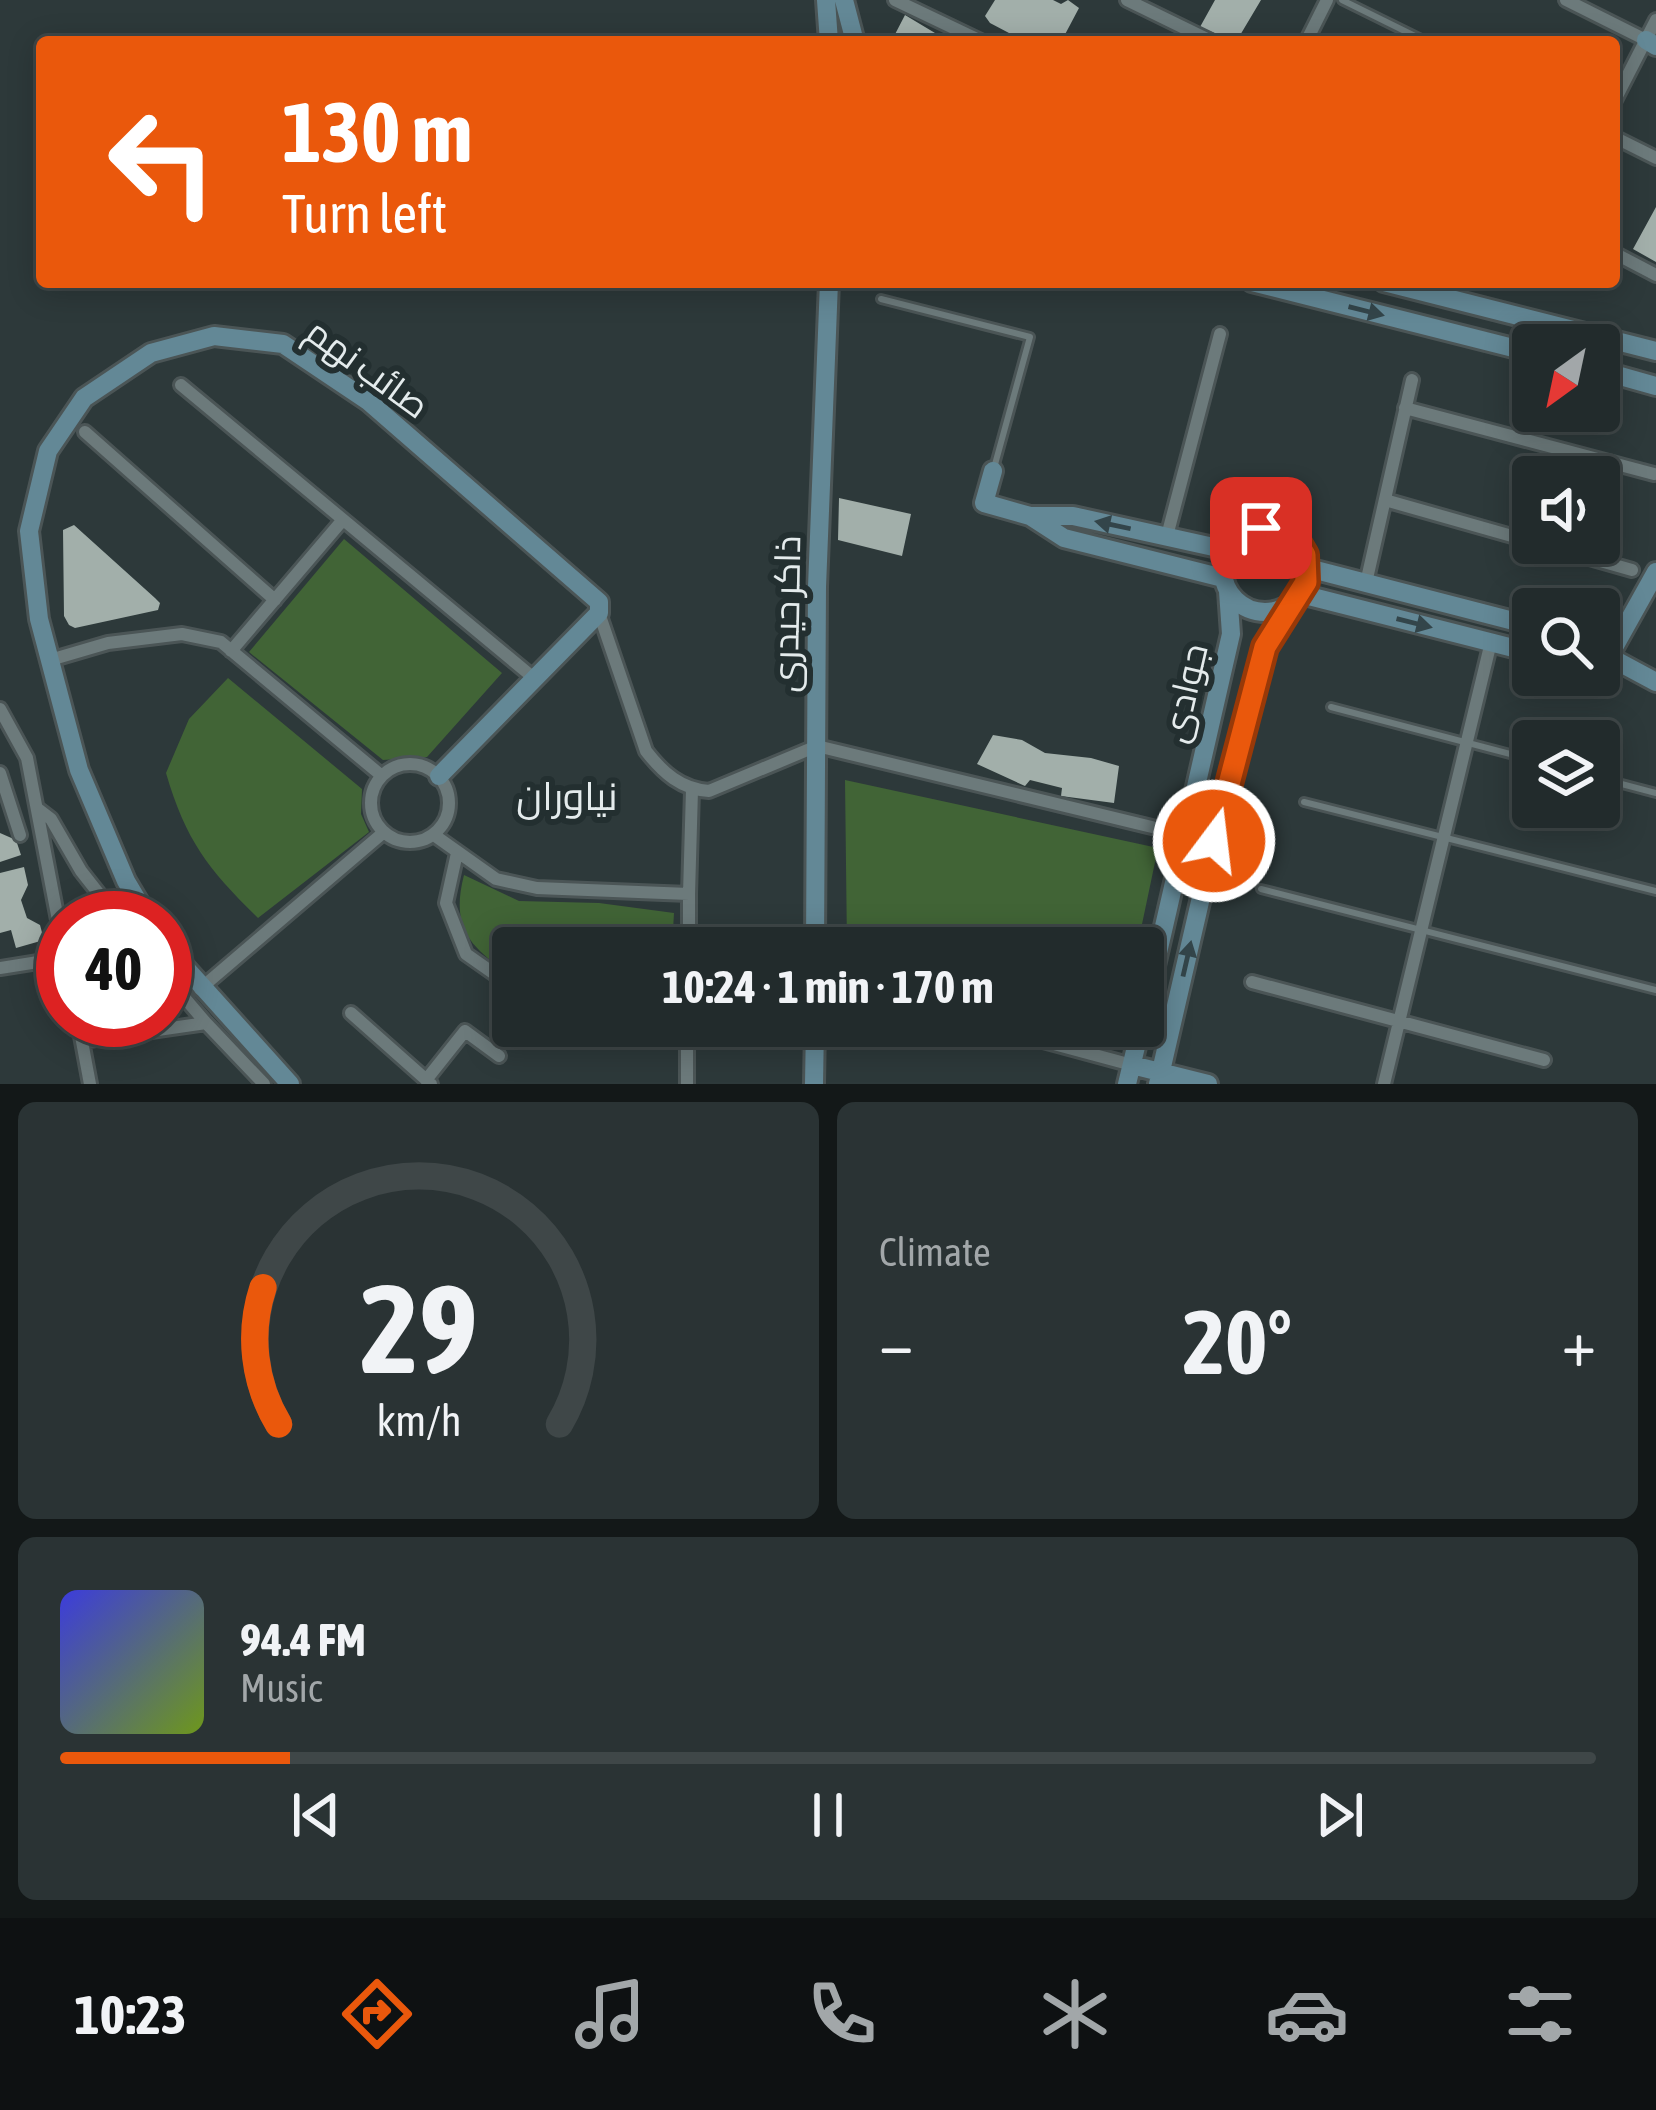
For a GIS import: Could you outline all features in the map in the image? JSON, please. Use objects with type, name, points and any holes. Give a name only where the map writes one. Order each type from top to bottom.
[{"type":"street","points":[[826,0],[829,36]]},
{"type":"street","points":[[844,0],[853,36]]},
{"type":"street","points":[[895,0],[970,36]]},
{"type":"street","points":[[1127,0],[1201,36]]},
{"type":"street","points":[[1309,36],[1327,0]]},
{"type":"street","points":[[1566,0],[1651,43]]},
{"type":"street","points":[[1620,92],[1651,43],[1656,20]]},
{"type":"street","points":[[1620,140],[1656,158]]},
{"type":"street","points":[[1620,256],[1656,275]]},
{"type":"street","name":"ذاکر حیدری","points":[[815,927],[817,587],[830,288]]},
{"type":"street","points":[[1276,288],[1512,347]]},
{"type":"street","points":[[1408,288],[1656,351]]},
{"type":"street","points":[[1167,536],[1220,334]]},
{"type":"street","name":"صائب نهم","points":[[132,891],[79,770],[39,619],[29,531],[48,451],[83,398],[151,352],[214,336],[283,344],[368,401],[599,602],[599,613]]},
{"type":"street","points":[[1620,376],[1656,386]]},
{"type":"street","points":[[1366,583],[1412,380]]},
{"type":"street","points":[[181,385],[535,680]]},
{"type":"street","points":[[1405,409],[1654,474]]},
{"type":"street","points":[[86,432],[275,600]]},
{"type":"street","points":[[993,471],[985,503],[1030,516],[1072,516],[1227,550]]},
{"type":"street","points":[[1385,500],[1512,536]]},
{"type":"street","points":[[1030,516],[1064,538],[1225,585]]},
{"type":"street","points":[[232,651],[341,522]]},
{"type":"street","points":[[1295,600],[1308,568],[1298,543],[1274,529],[1247,532],[1227,550],[1225,585],[1237,602],[1263,613],[1295,600],[1512,647]]},
{"type":"street","points":[[1611,564],[1632,570]]},
{"type":"street","points":[[1308,568],[1512,621]]},
{"type":"street","points":[[1620,628],[1656,572]]},
{"type":"street","name":"جوادی","points":[[1164,927],[1231,634],[1225,585]]},
{"type":"street","name":"جوادی","points":[[1160,1078],[1214,841],[1265,647],[1295,600]]},
{"type":"street","points":[[439,776],[599,613],[646,752],[661,770],[692,790],[710,791],[818,746],[1214,841]]},
{"type":"street","points":[[50,660],[108,643],[182,634],[221,642],[382,776]]},
{"type":"street","points":[[1384,1084],[1491,642]]},
{"type":"street","points":[[1620,665],[1656,682]]},
{"type":"street","points":[[0,709],[27,758],[53,891]]},
{"type":"street","points":[[20,835],[0,773],[27,758]]},
{"type":"street","points":[[404,764],[439,776],[449,799],[449,813],[434,835],[409,842],[384,832],[371,810],[371,798],[382,776],[404,764]]},
{"type":"street","points":[[688,927],[692,790]]},
{"type":"street","points":[[38,809],[51,819],[96,891]]},
{"type":"street","points":[[200,989],[384,832]]},
{"type":"street","points":[[434,835],[496,879],[537,888],[689,894]]},
{"type":"street","points":[[457,853],[446,903],[466,954],[492,972]]},
{"type":"street","points":[[0,968],[36,962]]},
{"type":"street","points":[[192,979],[290,1084]]},
{"type":"street","points":[[1252,982],[1544,1060]]},
{"type":"street","points":[[192,1007],[264,1084]]},
{"type":"street","points":[[351,1012],[428,1082],[465,1030],[499,1056]]},
{"type":"street","points":[[192,1025],[206,1023]]},
{"type":"street","points":[[83,1047],[90,1084]]},
{"type":"street","points":[[687,1047],[687,1084]]},
{"type":"street","points":[[814,1084],[815,1047]]},
{"type":"street","points":[[1048,1047],[1130,1075],[1208,1084]]},
{"type":"lane","points":[[1342,0],[1415,36]]},
{"type":"lane","points":[[881,298],[1030,337],[993,471]]},
{"type":"lane","points":[[1331,707],[1512,755]]},
{"type":"lane","points":[[1620,784],[1656,793]]},
{"type":"lane","points":[[1304,802],[1656,891]]},
{"type":"lane","points":[[1261,890],[1656,990]]},
{"type":"green space","points":[[344,539],[502,673],[427,757],[383,760],[249,652]]},
{"type":"green space","points":[[228,678],[362,789],[361,814],[369,832],[258,918],[201,853],[166,773],[189,719]]},
{"type":"green space","points":[[845,780],[1158,848],[1141,927],[847,927]]},
{"type":"green space","points":[[464,875],[519,901],[599,903],[674,913],[673,927],[492,927],[492,961],[475,946],[462,924]]},
{"type":"building","points":[[995,0],[1061,4],[1068,0],[1079,8],[1064,36],[1015,36],[985,16]]},
{"type":"building","points":[[1215,0],[1261,0],[1240,36],[1222,36],[1200,27]]},
{"type":"building","points":[[905,15],[940,36],[894,36]]},
{"type":"building","points":[[1656,207],[1656,262],[1633,249]]},
{"type":"building","points":[[839,498],[911,514],[902,556],[838,540]]},
{"type":"building","points":[[74,525],[160,603],[158,610],[75,628],[69,625],[64,616],[63,530]]},
{"type":"building","points":[[993,735],[1022,740],[1045,753],[1119,766],[1114,803],[1061,796],[1062,788],[1030,780],[1025,786],[977,764]]},
{"type":"building","points":[[0,833],[16,840],[21,855],[0,862]]},
{"type":"building","points":[[24,867],[28,885],[21,900],[27,918],[36,923],[36,942],[16,948],[11,930],[0,933],[0,873]]},
{"type":"district","name":"نیاوران","points":[[567,796]]},
{"type":"route","points":[[1214,841],[1265,647],[1306,582],[1308,568],[1298,543],[1287,534],[1261,528]]}]
